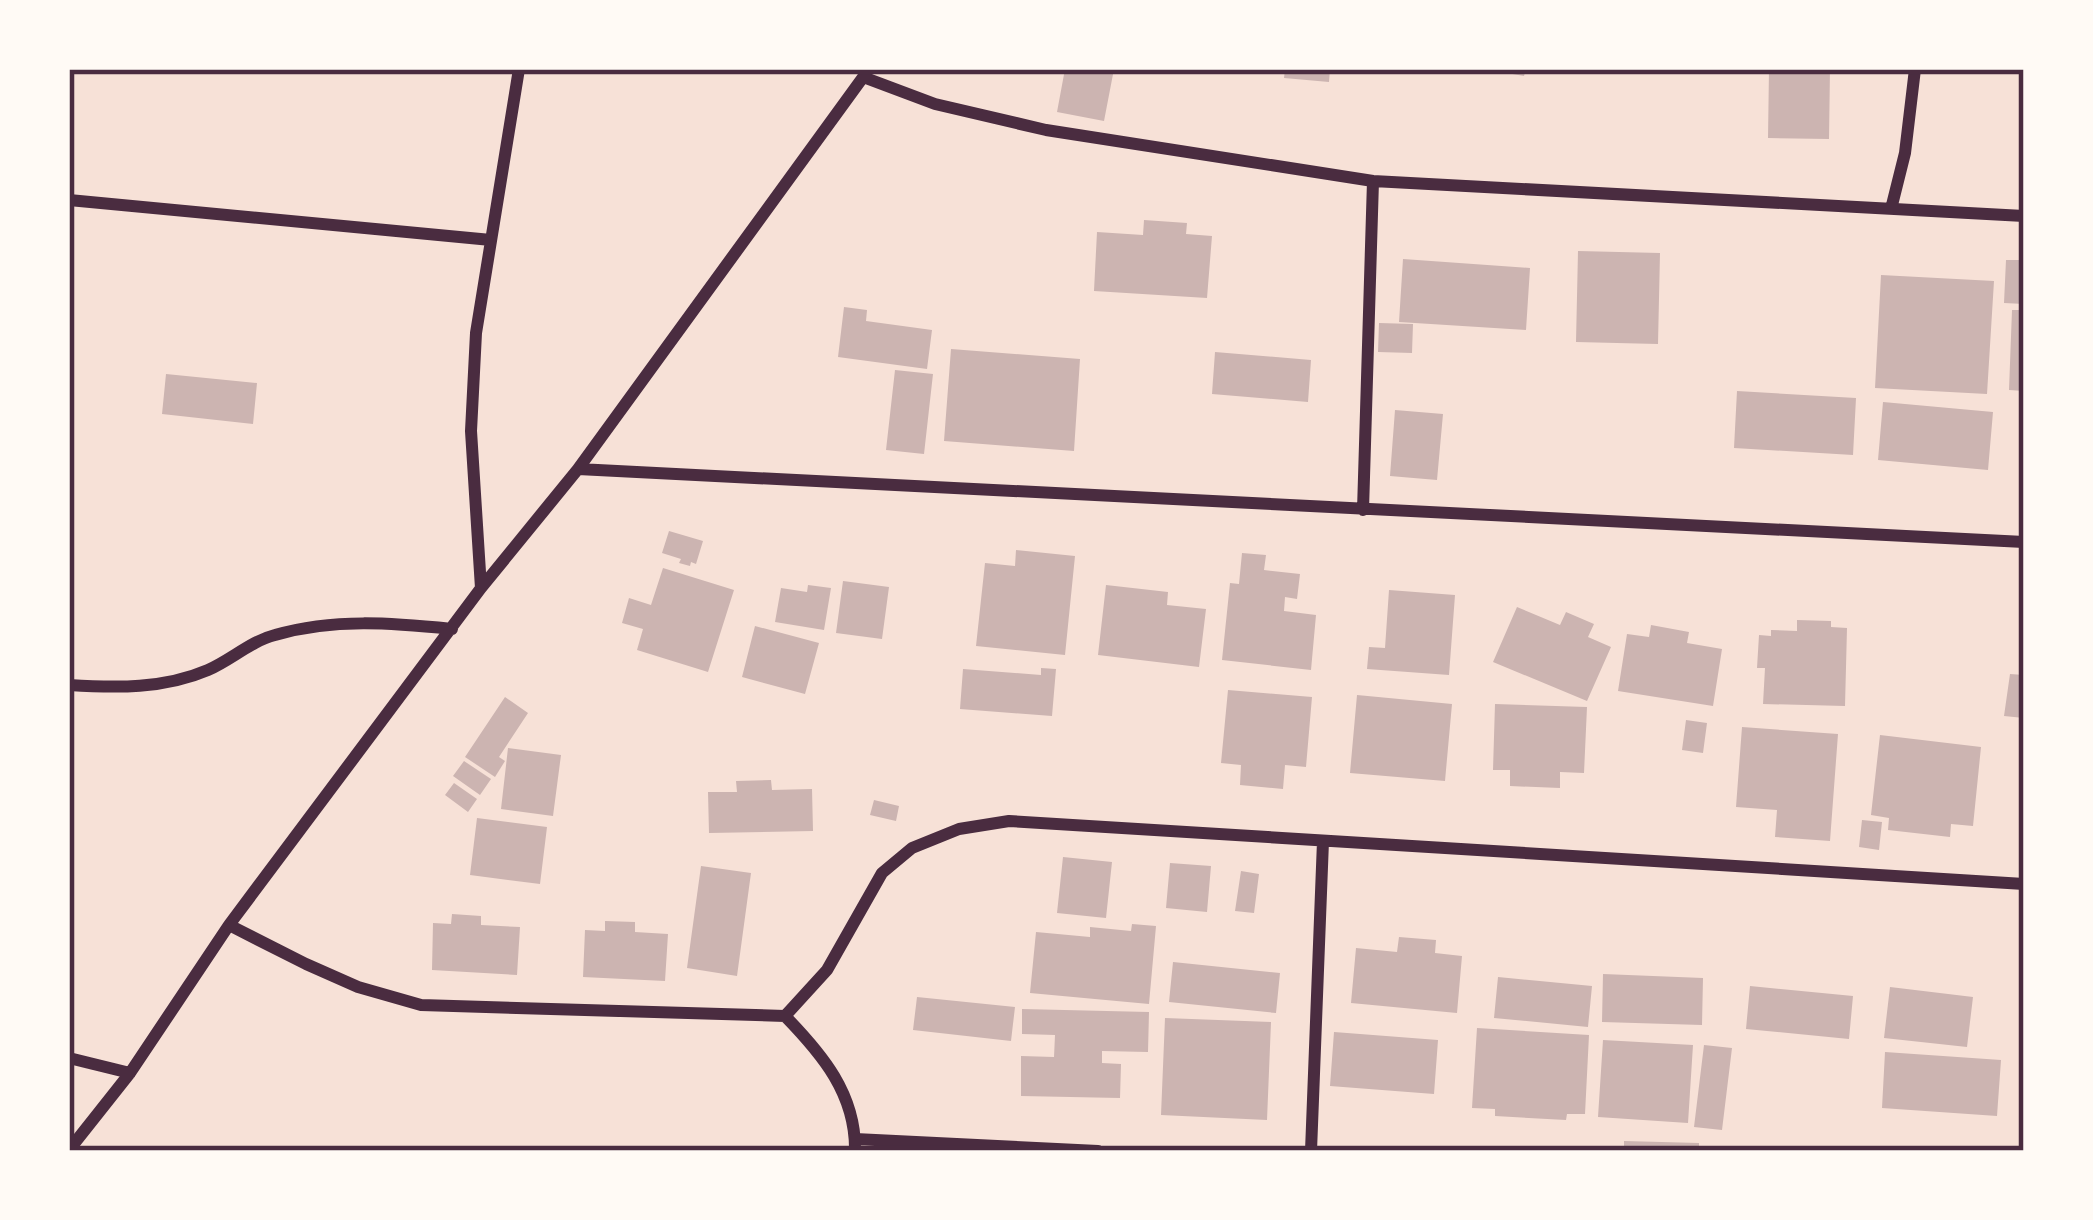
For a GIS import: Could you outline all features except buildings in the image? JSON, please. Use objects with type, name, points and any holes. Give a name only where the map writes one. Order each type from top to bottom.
[{"type":"street","points":[[481,588],[470,431],[476,333],[519,69]]},
{"type":"street","points":[[1891,208],[1905,153],[1915,69]]},
{"type":"street","points":[[69,1150],[130,1073],[229,925],[481,588],[578,469],[866,73],[934,104],[1046,130],[1373,181],[2024,216]]},
{"type":"street","points":[[1363,510],[1373,181]]},
{"type":"street","points":[[69,200],[491,240]]},
{"type":"street","points":[[578,469],[2024,542]]},
{"type":"street","points":[[69,685],[163,684],[207,670],[270,635],[327,624],[379,622],[452,629]]},
{"type":"street","points":[[785,1016],[827,970],[882,873],[912,848],[959,829],[1009,821],[2024,884]]},
{"type":"street","points":[[1311,1151],[1323,841]]},
{"type":"street","points":[[229,925],[358,987],[421,1005],[785,1016],[818,1051],[843,1091],[855,1145],[1098,1151]]},
{"type":"street","points":[[69,1058],[130,1073]]}]
